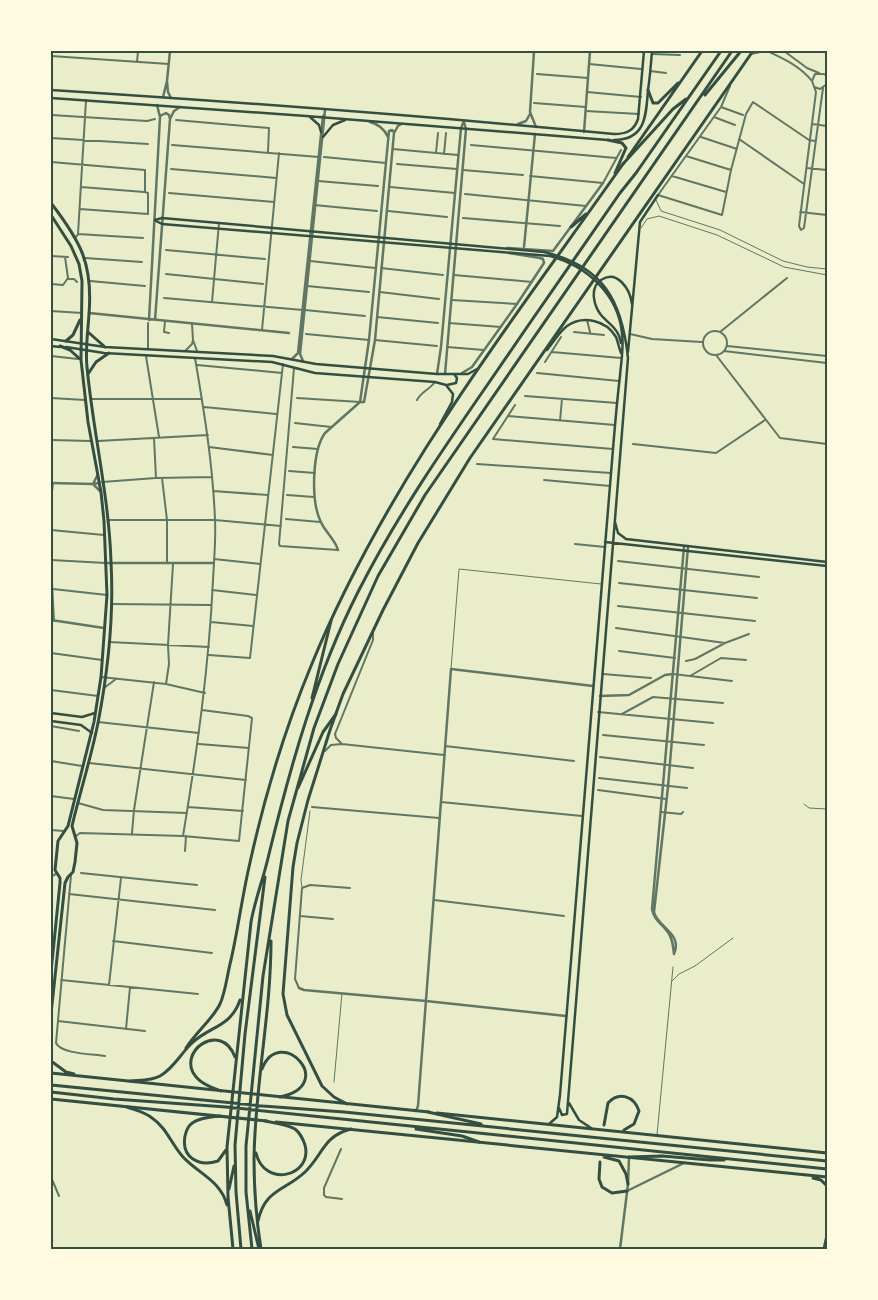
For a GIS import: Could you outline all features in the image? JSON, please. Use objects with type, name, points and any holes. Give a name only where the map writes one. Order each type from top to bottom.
[{"type":"main road","points":[[51,90],[163,97],[614,134],[626,133],[637,124],[644,51]]},
{"type":"main road","points":[[180,1057],[191,1040],[213,1015],[220,1003],[236,939],[249,869],[269,785],[290,720],[310,668],[365,551],[396,496],[480,366],[702,51]]},
{"type":"main road","points":[[229,1218],[227,1147],[242,995],[254,906],[266,869],[296,751],[328,658],[354,600],[405,506],[620,193],[636,174],[721,51]]},
{"type":"main road","points":[[252,1249],[247,1199],[246,1146],[263,976],[271,933],[281,856],[295,793],[314,728],[338,664],[369,594],[425,494],[583,265],[698,103],[732,51]]},
{"type":"main road","points":[[698,103],[741,51]]},
{"type":"main road","points":[[51,98],[614,140],[630,137],[637,132],[645,117],[652,53]]},
{"type":"main road","points":[[347,1104],[326,1092],[287,1015],[284,1004],[284,979],[293,867],[297,842],[326,740],[343,694],[404,569],[440,506],[498,416],[752,53]]},
{"type":"main road","points":[[648,90],[653,103],[658,103],[688,71]]},
{"type":"main road","points":[[622,165],[674,109],[690,95]]},
{"type":"main road","points":[[306,116],[316,122],[321,132]]},
{"type":"main road","points":[[323,137],[329,128],[337,122],[350,120]]},
{"type":"main road","points":[[614,134],[617,137],[614,140]]},
{"type":"main road","points":[[608,140],[622,143],[626,148],[611,181]]},
{"type":"main road","points":[[651,204],[652,195]]},
{"type":"main road","points":[[559,1108],[562,1115],[566,1116],[639,230],[640,222],[658,195]]},
{"type":"main road","points":[[51,203],[75,237],[84,258],[90,280],[87,400]]},
{"type":"main road","points":[[642,209],[651,204]]},
{"type":"main road","points":[[571,227],[590,210]]},
{"type":"main road","points":[[51,216],[68,240],[79,264],[82,282],[81,360],[100,479],[109,520],[111,563],[109,642],[103,678],[92,733],[68,826],[58,842],[55,874],[60,883],[51,972]]},
{"type":"main road","points":[[155,220],[162,218],[496,247],[567,259],[584,267],[602,284],[616,304],[625,331],[628,358]]},
{"type":"main road","points":[[155,220],[162,224],[219,229],[456,249],[543,254],[558,258],[582,269],[601,286],[615,309],[621,327],[623,348],[605,542],[559,1108],[557,1117],[549,1124]]},
{"type":"main road","points":[[623,348],[616,330],[597,309],[594,294],[597,284],[606,278],[612,278],[623,283],[630,293],[632,310]]},
{"type":"main road","points":[[66,340],[73,335],[82,315]]},
{"type":"main road","points":[[541,357],[567,326],[577,321],[587,320],[600,323],[612,332],[617,340],[622,356]]},
{"type":"main road","points":[[88,331],[104,347]]},
{"type":"main road","points":[[51,339],[104,347],[273,356],[305,363],[437,374],[470,373],[480,366]]},
{"type":"main road","points":[[51,346],[104,353],[282,364],[315,373],[435,382],[446,385],[456,383],[457,378],[453,374]]},
{"type":"main road","points":[[60,346],[70,350],[81,360]]},
{"type":"main road","points":[[104,347],[104,353]]},
{"type":"main road","points":[[88,375],[96,362],[109,353]]},
{"type":"main road","points":[[438,430],[453,398],[452,391],[446,385]]},
{"type":"main road","points":[[51,1014],[65,883],[70,876],[75,862],[75,834],[72,826],[98,722],[104,688],[102,660],[107,595],[102,489]]},
{"type":"main road","points":[[614,518],[618,533],[626,540],[827,562]]},
{"type":"main road","points":[[605,542],[827,566]]},
{"type":"main road","points":[[309,710],[331,621]]},
{"type":"main road","points":[[593,686],[600,687]]},
{"type":"main road","points":[[51,714],[82,717],[95,713]]},
{"type":"main road","points":[[53,721],[57,718],[56,714]]},
{"type":"main road","points":[[295,793],[302,782],[324,732],[336,714]]},
{"type":"main road","points":[[53,721],[81,726],[92,733]]},
{"type":"main road","points":[[64,831],[75,834]]},
{"type":"main road","points":[[242,1249],[235,1163],[246,1034],[266,869]]},
{"type":"main road","points":[[55,874],[70,876]]},
{"type":"main road","points":[[260,1249],[254,1174],[260,1077],[271,975],[271,933]]},
{"type":"main road","points":[[130,1081],[153,1079],[171,1068],[193,1042],[224,1024],[230,1018],[239,1005],[242,995]]},
{"type":"main road","points":[[221,1091],[198,1079],[192,1068],[193,1055],[197,1048],[205,1042],[220,1040],[231,1048],[236,1059]]},
{"type":"main road","points":[[260,1077],[265,1063],[274,1054],[288,1053],[299,1058],[306,1074],[303,1083],[292,1094],[280,1097]]},
{"type":"main road","points":[[51,1061],[66,1072],[82,1076]]},
{"type":"main road","points":[[51,1073],[827,1153]]},
{"type":"main road","points":[[51,1085],[262,1106],[344,1112],[827,1161]]},
{"type":"main road","points":[[51,1092],[114,1099],[226,1107],[827,1169]]},
{"type":"main road","points":[[604,1125],[608,1103],[617,1096],[626,1096],[631,1098],[636,1104],[638,1115],[632,1126],[620,1131]]},
{"type":"main road","points":[[51,1099],[827,1177]]},
{"type":"main road","points":[[568,1102],[579,1120],[591,1128]]},
{"type":"main road","points":[[127,1107],[152,1118],[184,1158],[218,1186],[226,1201],[233,1249]]},
{"type":"main road","points":[[428,1112],[501,1128]]},
{"type":"main road","points":[[220,1116],[205,1118],[191,1124],[186,1130],[185,1147],[192,1159],[208,1164],[221,1158],[227,1147]]},
{"type":"main road","points":[[255,1147],[260,1164],[273,1174],[290,1173],[299,1168],[304,1160],[306,1150],[300,1134],[286,1125],[263,1120]]},
{"type":"main road","points":[[404,1126],[429,1132],[462,1136],[479,1142]]},
{"type":"main road","points":[[257,1224],[268,1197],[303,1174],[332,1137],[339,1132],[351,1129]]},
{"type":"main road","points":[[600,1154],[619,1162],[626,1174],[628,1184]]},
{"type":"main road","points":[[630,1158],[662,1156],[710,1160],[734,1159]]},
{"type":"main road","points":[[600,1162],[599,1179],[602,1187],[612,1193],[627,1191]]},
{"type":"main road","points":[[228,1198],[235,1163]]},
{"type":"main road","points":[[806,1175],[822,1180],[827,1186]]},
{"type":"main road","points":[[247,1199],[260,1249]]},
{"type":"main road","points":[[824,1249],[827,1235]]},
{"type":"street","points":[[137,62],[138,51]]},
{"type":"street","points":[[163,97],[167,81],[170,51]]},
{"type":"street","points":[[515,125],[526,121],[530,112],[534,51]]},
{"type":"street","points":[[584,132],[590,51]]},
{"type":"street","points":[[752,53],[766,51],[792,64],[806,73],[812,81],[816,92],[798,227],[802,230],[804,228],[823,88],[827,84]]},
{"type":"street","points":[[784,51],[807,68],[827,76]]},
{"type":"street","points":[[652,53],[680,55]]},
{"type":"street","points":[[51,56],[169,64]]},
{"type":"street","points":[[589,64],[643,69]]},
{"type":"street","points":[[650,71],[666,73]]},
{"type":"street","points":[[812,81],[815,74],[819,73]]},
{"type":"street","points":[[537,74],[588,78]]},
{"type":"street","points":[[167,81],[168,92],[171,98]]},
{"type":"street","points":[[731,82],[721,107],[658,195],[722,215],[739,139],[746,114],[753,102],[810,140],[815,141]]},
{"type":"street","points":[[814,87],[823,88]]},
{"type":"street","points":[[587,92],[641,97]]},
{"type":"street","points":[[75,237],[78,234],[86,100]]},
{"type":"street","points":[[534,103],[639,114]]},
{"type":"street","points":[[148,349],[160,117],[157,105]]},
{"type":"street","points":[[155,320],[170,119],[174,111],[181,107]]},
{"type":"street","points":[[721,107],[743,116]]},
{"type":"street","points":[[321,157],[321,132],[325,110]]},
{"type":"street","points":[[530,112],[536,127]]},
{"type":"street","points":[[160,117],[161,114],[166,113],[170,119]]},
{"type":"street","points":[[51,115],[147,121],[156,119]]},
{"type":"street","points":[[305,363],[300,354],[324,117]]},
{"type":"street","points":[[714,117],[735,125]]},
{"type":"street","points":[[176,120],[269,128],[268,152]]},
{"type":"street","points":[[364,121],[377,124],[388,138]]},
{"type":"street","points":[[437,374],[458,155],[461,128],[464,121]]},
{"type":"street","points":[[445,374],[463,170],[466,129],[464,121]]},
{"type":"street","points":[[367,368],[377,317],[394,133],[398,126],[402,124]]},
{"type":"street","points":[[812,124],[827,126]]},
{"type":"street","points":[[294,368],[279,545],[336,551],[338,550],[320,522],[314,497],[318,449],[320,438],[360,402],[367,368],[388,138],[390,131],[393,130],[394,133]]},
{"type":"street","points":[[436,153],[438,133]]},
{"type":"street","points":[[444,154],[446,133]]},
{"type":"street","points":[[524,248],[535,134]]},
{"type":"street","points":[[700,136],[736,149]]},
{"type":"street","points":[[51,138],[148,144]]},
{"type":"street","points":[[739,139],[804,184]]},
{"type":"street","points":[[172,145],[386,163]]},
{"type":"street","points":[[471,145],[616,158]]},
{"type":"street","points":[[393,149],[458,155]]},
{"type":"street","points":[[496,247],[553,251],[586,206],[621,150]]},
{"type":"street","points":[[262,331],[279,153]]},
{"type":"street","points":[[686,156],[731,170]]},
{"type":"street","points":[[51,162],[145,170],[144,192]]},
{"type":"street","points":[[397,164],[457,170]]},
{"type":"street","points":[[806,168],[827,170]]},
{"type":"street","points":[[171,169],[276,178]]},
{"type":"street","points":[[463,170],[523,175]]},
{"type":"street","points":[[530,176],[602,182]]},
{"type":"street","points":[[672,176],[726,192]]},
{"type":"street","points":[[317,181],[378,186]]},
{"type":"street","points":[[80,209],[148,214],[148,193],[81,187]]},
{"type":"street","points":[[389,187],[455,193]]},
{"type":"street","points":[[169,194],[274,202]]},
{"type":"street","points":[[465,194],[586,206]]},
{"type":"street","points":[[314,205],[377,210]]},
{"type":"street","points":[[387,211],[447,217]]},
{"type":"street","points":[[800,212],[827,215]]},
{"type":"street","points":[[463,218],[560,226]]},
{"type":"street","points":[[212,302],[219,223]]},
{"type":"street","points":[[78,234],[143,238]]},
{"type":"street","points":[[291,360],[298,353],[308,286],[311,237]]},
{"type":"street","points":[[166,250],[265,259]]},
{"type":"street","points":[[459,374],[472,367],[544,262],[543,259],[503,252]]},
{"type":"street","points":[[51,256],[67,257],[67,279],[63,285],[51,284]]},
{"type":"street","points":[[84,258],[142,262]]},
{"type":"street","points":[[310,261],[376,268]]},
{"type":"street","points":[[381,268],[444,275]]},
{"type":"street","points":[[166,274],[263,284]]},
{"type":"street","points":[[453,275],[532,282]]},
{"type":"street","points":[[720,332],[787,278]]},
{"type":"street","points":[[67,279],[74,279],[77,282]]},
{"type":"street","points":[[90,280],[145,286]]},
{"type":"street","points":[[308,286],[369,292]]},
{"type":"street","points":[[379,292],[440,299]]},
{"type":"street","points":[[164,298],[365,316]]},
{"type":"street","points":[[451,300],[517,304]]},
{"type":"street","points":[[51,311],[82,315]]},
{"type":"street","points":[[89,313],[149,321],[155,320],[289,333]]},
{"type":"street","points":[[377,317],[438,323]]},
{"type":"street","points":[[587,320],[590,333]]},
{"type":"street","points":[[165,321],[164,332],[169,333]]},
{"type":"street","points":[[590,328],[593,321]]},
{"type":"street","points":[[449,323],[501,326]]},
{"type":"street","points":[[192,324],[193,340],[197,352]]},
{"type":"street","points":[[716,355],[724,351],[727,346],[726,337],[716,331],[705,335],[702,342],[705,350],[716,355],[780,438],[827,444]]},
{"type":"street","points":[[574,332],[604,335]]},
{"type":"street","points":[[306,334],[369,340]]},
{"type":"street","points":[[630,334],[652,339],[702,342]]},
{"type":"street","points":[[545,362],[562,337]]},
{"type":"street","points":[[184,351],[192,344],[193,340]]},
{"type":"street","points":[[374,340],[437,346]]},
{"type":"street","points":[[727,346],[827,356]]},
{"type":"street","points":[[447,347],[484,350]]},
{"type":"street","points":[[724,351],[827,362]]},
{"type":"street","points":[[552,352],[622,356]]},
{"type":"street","points":[[51,356],[81,360]]},
{"type":"street","points":[[146,356],[159,438]]},
{"type":"street","points":[[185,851],[187,813],[200,733],[209,647],[215,520],[208,434],[195,358]]},
{"type":"street","points":[[208,655],[250,658],[282,364]]},
{"type":"street","points":[[196,365],[282,373]]},
{"type":"street","points":[[439,365],[445,365]]},
{"type":"street","points":[[537,374],[619,381]]},
{"type":"street","points":[[417,400],[421,393],[429,390],[435,382]]},
{"type":"street","points":[[525,396],[617,403]]},
{"type":"street","points":[[51,398],[87,400],[202,399]]},
{"type":"street","points":[[297,398],[360,402]]},
{"type":"street","points":[[560,421],[562,399]]},
{"type":"street","points":[[515,406],[506,416],[493,439],[613,449]]},
{"type":"street","points":[[204,407],[277,414]]},
{"type":"street","points":[[506,416],[615,425]]},
{"type":"street","points":[[633,444],[716,453],[765,420]]},
{"type":"street","points":[[296,423],[331,427]]},
{"type":"street","points":[[51,440],[94,441],[208,434]]},
{"type":"street","points":[[154,438],[156,478]]},
{"type":"street","points":[[293,446],[318,449]]},
{"type":"street","points":[[209,447],[272,455]]},
{"type":"street","points":[[477,464],[611,473]]},
{"type":"street","points":[[289,472],[315,474]]},
{"type":"street","points":[[93,484],[100,479],[212,477]]},
{"type":"street","points":[[162,478],[167,520],[167,562]]},
{"type":"street","points":[[93,484],[100,479]]},
{"type":"street","points":[[544,480],[610,486]]},
{"type":"street","points":[[51,500],[52,483],[93,484],[102,489]]},
{"type":"street","points":[[213,491],[268,495]]},
{"type":"street","points":[[287,494],[314,497]]},
{"type":"street","points":[[286,519],[320,522]]},
{"type":"street","points":[[109,520],[215,520],[281,526]]},
{"type":"street","points":[[51,530],[105,535]]},
{"type":"street","points":[[575,544],[605,547]]},
{"type":"street","points":[[668,765],[662,798],[663,812],[654,912],[655,917],[672,934],[676,947],[674,954],[671,938],[653,916],[652,909],[663,812],[668,787],[671,719],[686,547]]},
{"type":"street","points":[[51,560],[106,563],[214,561],[260,564]]},
{"type":"street","points":[[618,561],[759,577]]},
{"type":"street","points":[[166,684],[169,664],[168,645],[173,563]]},
{"type":"street","points":[[51,564],[53,621],[105,628]]},
{"type":"street","points":[[619,583],[757,598]]},
{"type":"street","points":[[53,589],[107,595]]},
{"type":"street","points":[[212,590],[257,595]]},
{"type":"street","points":[[111,604],[212,605]]},
{"type":"street","points":[[618,606],[754,621]]},
{"type":"street","points":[[211,622],[254,626]]},
{"type":"street","points":[[616,628],[724,643]]},
{"type":"street","points":[[342,744],[335,734],[373,640],[373,630]]},
{"type":"street","points":[[686,661],[695,659],[724,643],[749,634]]},
{"type":"street","points":[[109,642],[209,647]]},
{"type":"street","points":[[618,651],[676,658]]},
{"type":"street","points":[[51,653],[102,660]]},
{"type":"street","points":[[690,676],[721,658],[746,660]]},
{"type":"street","points":[[416,1111],[418,1106],[451,669],[593,686]]},
{"type":"street","points":[[601,673],[651,678]]},
{"type":"street","points":[[600,696],[629,695],[665,675],[675,674],[732,681]]},
{"type":"street","points":[[103,678],[154,682],[204,693]]},
{"type":"street","points":[[104,688],[116,679]]},
{"type":"street","points":[[132,834],[154,682]]},
{"type":"street","points":[[51,690],[98,696]]},
{"type":"street","points":[[621,714],[653,696],[723,703]]},
{"type":"street","points":[[75,834],[185,836],[239,841],[251,716],[202,710]]},
{"type":"street","points":[[598,712],[713,723]]},
{"type":"street","points":[[98,722],[200,733]]},
{"type":"street","points":[[51,726],[79,731]]},
{"type":"street","points":[[602,735],[704,745]]},
{"type":"street","points":[[198,744],[249,748]]},
{"type":"street","points":[[322,756],[331,745],[342,744],[444,755]]},
{"type":"street","points":[[445,746],[574,761]]},
{"type":"street","points":[[600,757],[693,768]]},
{"type":"street","points":[[51,762],[82,766]]},
{"type":"street","points":[[88,763],[246,780]]},
{"type":"street","points":[[599,778],[688,788]]},
{"type":"street","points":[[598,790],[666,799]]},
{"type":"street","points":[[51,796],[74,800]]},
{"type":"street","points":[[441,802],[582,816]]},
{"type":"street","points":[[78,803],[103,810],[187,813]]},
{"type":"street","points":[[188,807],[243,811]]},
{"type":"street","points":[[312,807],[440,818]]},
{"type":"street","points":[[663,812],[681,814],[683,812]]},
{"type":"street","points":[[51,830],[64,831]]},
{"type":"street","points":[[81,873],[198,886]]},
{"type":"street","points":[[51,882],[52,876],[55,874]]},
{"type":"street","points":[[70,876],[56,1043],[58,1048],[67,1051],[105,1056]]},
{"type":"street","points":[[109,985],[121,878]]},
{"type":"street","points":[[350,888],[310,884],[302,888],[295,979],[299,988],[566,1016]]},
{"type":"street","points":[[69,894],[215,910]]},
{"type":"street","points":[[434,900],[564,916]]},
{"type":"street","points":[[300,916],[333,919]]},
{"type":"street","points":[[113,941],[212,953]]},
{"type":"street","points":[[61,980],[198,994]]},
{"type":"street","points":[[126,1029],[130,987]]},
{"type":"street","points":[[52,1005],[59,996]]},
{"type":"street","points":[[57,1021],[145,1031]]},
{"type":"street","points":[[341,1149],[324,1188],[324,1195],[326,1197],[342,1199]]},
{"type":"street","points":[[620,1249],[630,1158]]},
{"type":"street","points":[[627,1191],[685,1163]]},
{"type":"street","points":[[51,1176],[59,1196]]},
{"type":"lane","points":[[655,198],[661,211],[720,230],[783,261],[807,267],[827,269]]},
{"type":"lane","points":[[639,230],[647,219],[659,216],[717,234],[784,267],[827,275]]},
{"type":"lane","points":[[451,669],[459,569],[602,584]]},
{"type":"lane","points":[[804,804],[809,808],[827,810]]},
{"type":"lane","points":[[302,888],[301,880],[310,811]]},
{"type":"lane","points":[[671,982],[679,974],[695,966],[733,938]]},
{"type":"lane","points":[[657,1134],[672,967]]},
{"type":"lane","points":[[334,1082],[342,993]]}]
